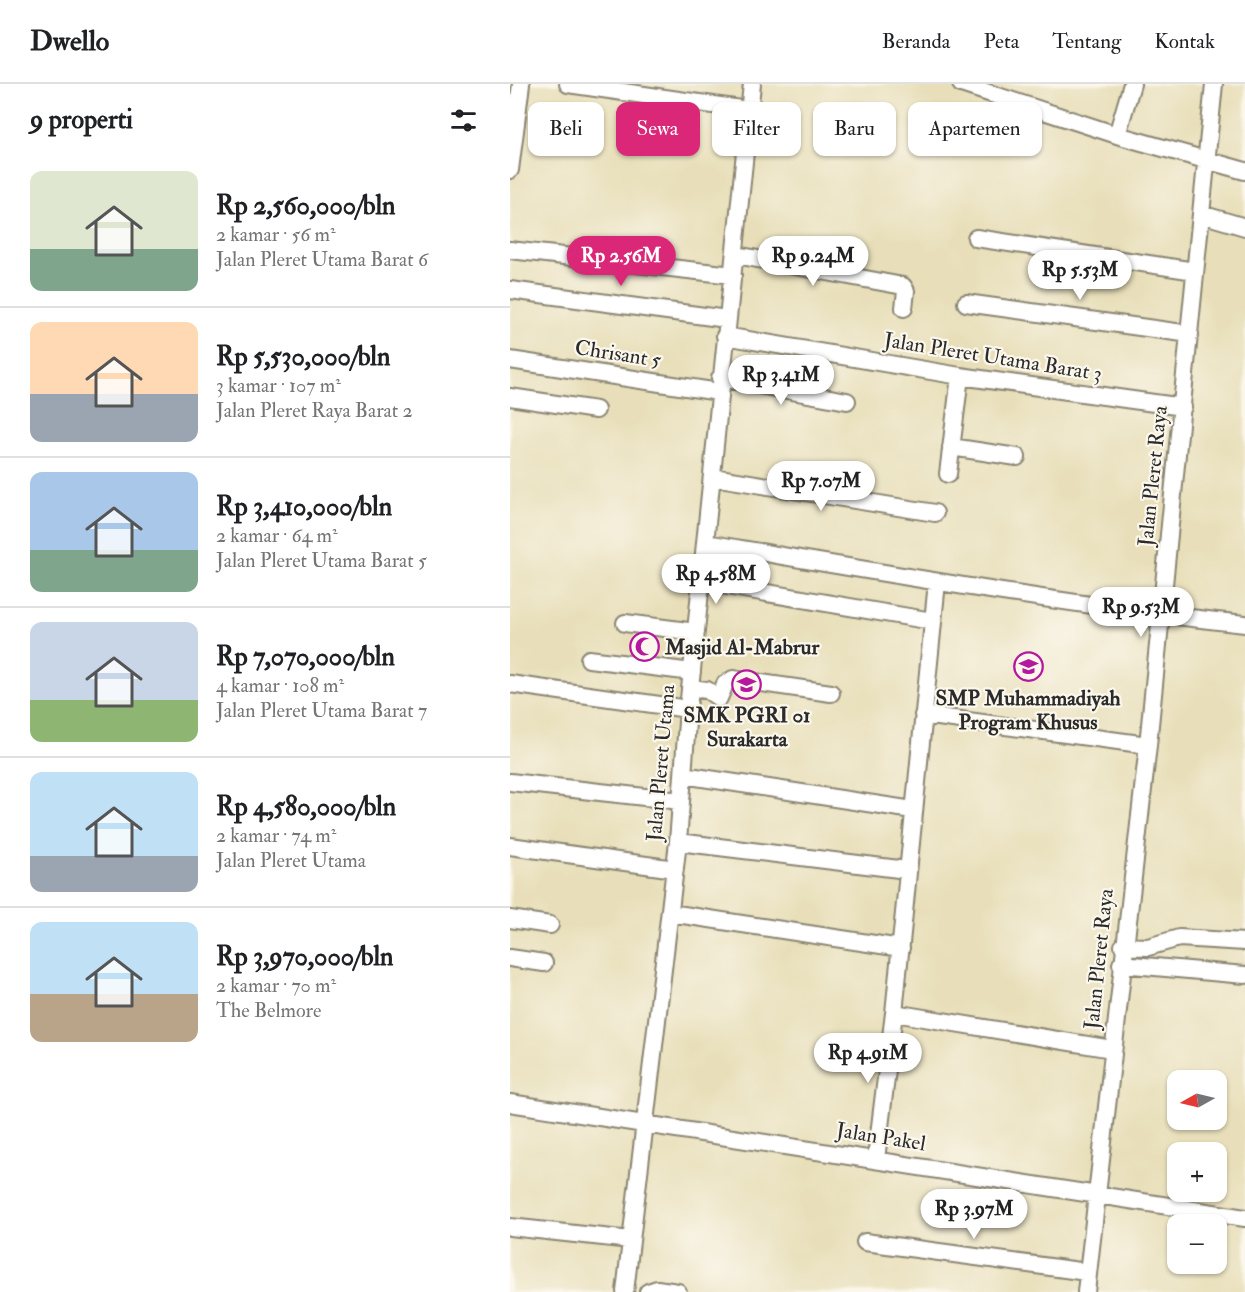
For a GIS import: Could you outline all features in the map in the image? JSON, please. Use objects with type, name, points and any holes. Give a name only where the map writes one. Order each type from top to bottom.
[{"type":"street","points":[[510,170],[513,113],[521,84]]},
{"type":"street","points":[[568,84],[712,105]]},
{"type":"street","name":"Jalan Pleret Utama","points":[[749,102],[752,84]]},
{"type":"street","points":[[961,84],[1117,135],[1245,171]]},
{"type":"street","points":[[1117,135],[1132,84]]},
{"type":"street","name":"Jalan Pleret Raya","points":[[1086,1292],[1121,963],[1148,745],[1214,84]]},
{"type":"street","name":"Jalan Pleret Utama","points":[[625,1292],[678,842],[688,709],[726,327],[736,255],[744,156]]},
{"type":"street","points":[[1201,214],[1245,227]]},
{"type":"street","points":[[976,238],[1195,272]]},
{"type":"street","points":[[510,250],[733,275]]},
{"type":"street","points":[[736,255],[903,286],[906,291],[904,308]]},
{"type":"street","name":"Jalan Pleret Utama Barat 3","points":[[510,290],[726,327],[960,376],[1183,407]]},
{"type":"street","points":[[966,303],[1190,334]]},
{"type":"street","name":"Chrisant 5","points":[[510,360],[848,401]]},
{"type":"street","points":[[948,474],[960,376]]},
{"type":"street","points":[[510,397],[596,410]]},
{"type":"street","points":[[951,447],[1017,457]]},
{"type":"street","points":[[712,477],[935,513]]},
{"type":"street","points":[[706,543],[937,582],[1160,615],[1245,624]]},
{"type":"street","points":[[702,582],[932,621]]},
{"type":"street","points":[[876,1159],[901,948],[937,582]]},
{"type":"street","points":[[625,623],[696,632]]},
{"type":"street","points":[[588,659],[691,680],[719,698],[725,684],[733,679],[831,693]]},
{"type":"street","points":[[510,684],[688,709]]},
{"type":"street","points":[[923,716],[1148,745]]},
{"type":"street","points":[[683,775],[913,810]]},
{"type":"street","points":[[510,782],[681,801]]},
{"type":"street","points":[[678,842],[908,870]]},
{"type":"street","points":[[510,846],[675,869]]},
{"type":"street","points":[[670,913],[901,948]]},
{"type":"street","points":[[510,919],[550,925]]},
{"type":"street","points":[[1123,946],[1148,947],[1179,938],[1245,942]]},
{"type":"street","points":[[510,958],[544,963]]},
{"type":"street","points":[[1121,963],[1245,975]]},
{"type":"street","points":[[894,1013],[1112,1049]]},
{"type":"street","name":"Jalan Pakel","points":[[510,1103],[646,1122],[1245,1218]]},
{"type":"street","points":[[510,1227],[631,1240]]},
{"type":"street","points":[[865,1242],[1088,1272]]},
{"type":"street","points":[[648,1292],[657,1289],[678,1292]]},
{"type":"place","name":"Masjid Al-Mabrur","points":[[644,647]]},
{"type":"place","name":"SMP Muhammadiyah Program Khusus","points":[[1028,667]]},
{"type":"place","name":"SMK PGRI 01 Surakarta","points":[[747,684]]}]
